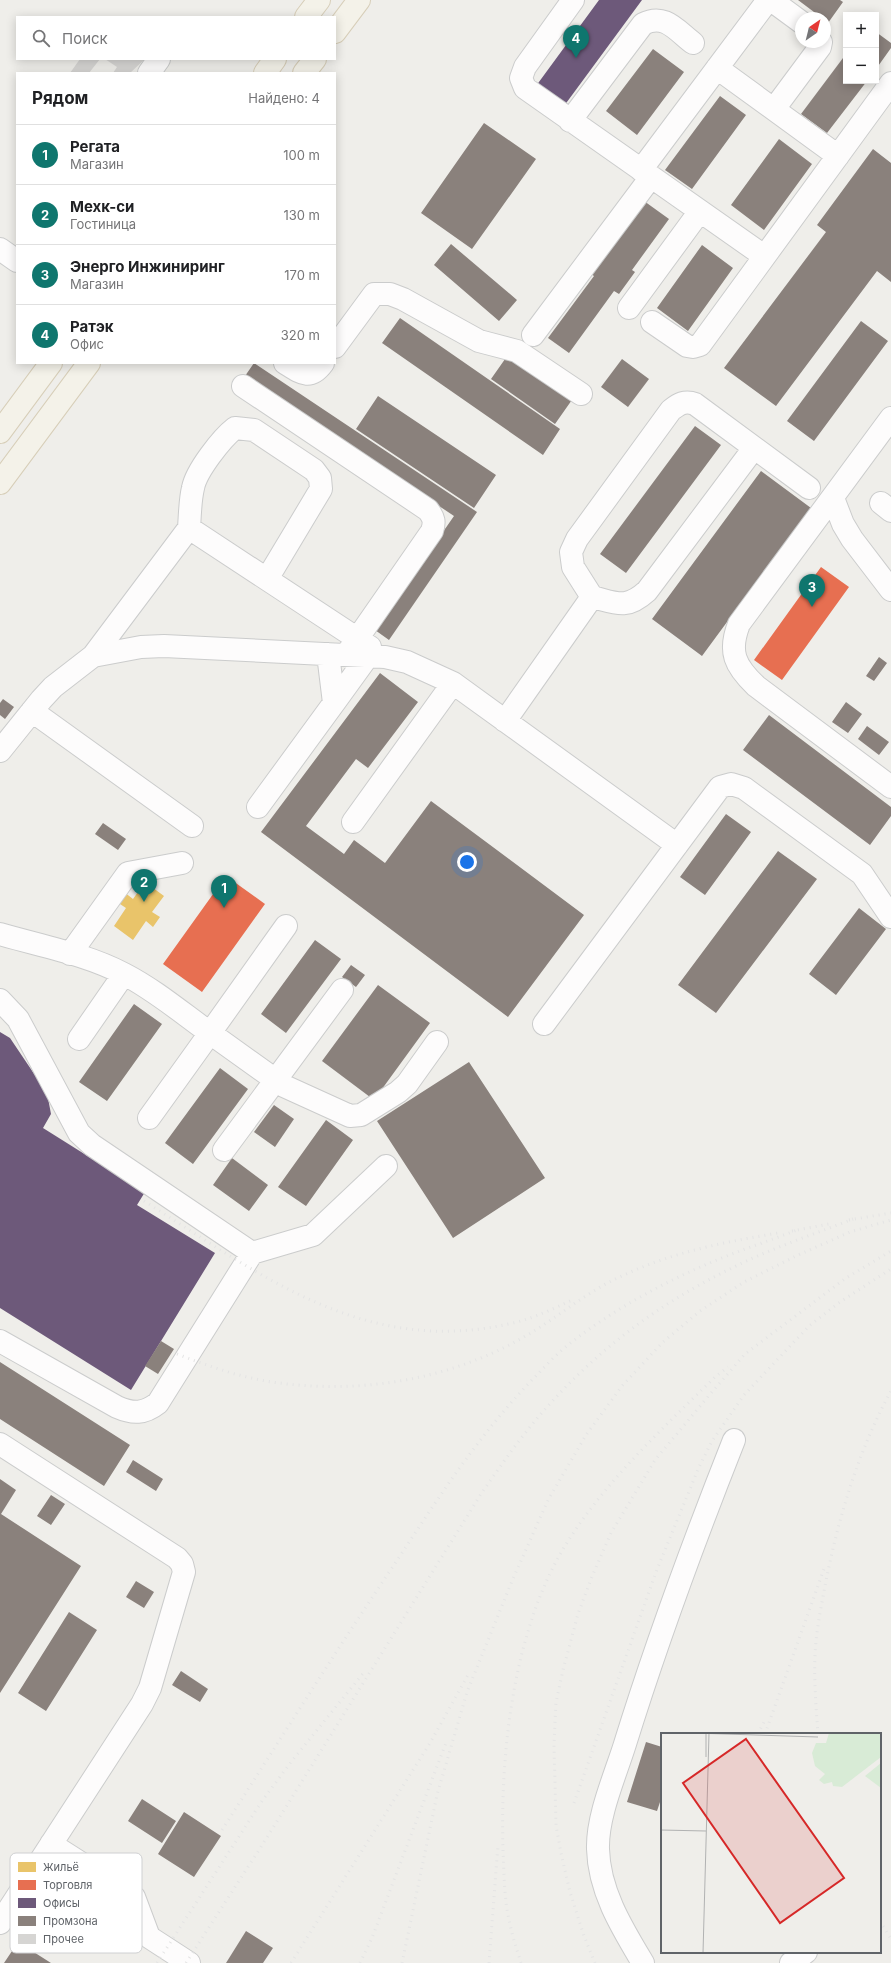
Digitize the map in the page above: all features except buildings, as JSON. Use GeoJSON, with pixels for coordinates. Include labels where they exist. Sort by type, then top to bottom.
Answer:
{"type":"FeatureCollection","features":[{"type":"Feature","properties":{"kind":"main road"},"geometry":{"type":"LineString","coordinates":[[307,16],[319,0]]}},
{"type":"Feature","properties":{"kind":"main road"},"geometry":{"type":"LineString","coordinates":[[336,31],[359,0]]}},
{"type":"Feature","properties":{"kind":"main road"},"geometry":{"type":"LineString","coordinates":[[266,72],[274,60]]}},
{"type":"Feature","properties":{"kind":"main road"},"geometry":{"type":"LineString","coordinates":[[305,72],[314,60]]}},
{"type":"Feature","properties":{"kind":"main road"},"geometry":{"type":"LineString","coordinates":[[0,432],[50,364]]}},
{"type":"Feature","properties":{"kind":"main road"},"geometry":{"type":"LineString","coordinates":[[0,483],[88,364]]}},
{"type":"Feature","properties":{"kind":"lane"},"geometry":{"type":"LineString","coordinates":[[573,0],[525,67],[521,78],[525,88],[764,256]]}},
{"type":"Feature","properties":{"kind":"lane"},"geometry":{"type":"LineString","coordinates":[[533,335],[646,174],[717,68],[768,0]]}},
{"type":"Feature","properties":{"kind":"lane"},"geometry":{"type":"LineString","coordinates":[[771,0],[795,18]]}},
{"type":"Feature","properties":{"kind":"lane"},"geometry":{"type":"LineString","coordinates":[[570,121],[643,24],[652,20],[662,20],[693,43]]}},
{"type":"Feature","properties":{"kind":"lane"},"geometry":{"type":"LineString","coordinates":[[774,110],[819,48]]}},
{"type":"Feature","properties":{"kind":"lane"},"geometry":{"type":"LineString","coordinates":[[150,72],[159,60]]}},
{"type":"Feature","properties":{"kind":"lane"},"geometry":{"type":"LineString","coordinates":[[717,68],[838,156]]}},
{"type":"Feature","properties":{"kind":"lane"},"geometry":{"type":"LineString","coordinates":[[652,322],[687,346],[693,347],[700,345],[891,83]]}},
{"type":"Feature","properties":{"kind":"lane"},"geometry":{"type":"LineString","coordinates":[[629,308],[700,211]]}},
{"type":"Feature","properties":{"kind":"lane"},"geometry":{"type":"LineString","coordinates":[[0,249],[16,260]]}},
{"type":"Feature","properties":{"kind":"lane"},"geometry":{"type":"LineString","coordinates":[[336,346],[374,294],[390,294],[403,299],[479,341],[517,351],[581,394]]}},
{"type":"Feature","properties":{"kind":"lane"},"geometry":{"type":"LineString","coordinates":[[286,364],[301,374],[308,374],[318,371],[322,364]]}},
{"type":"Feature","properties":{"kind":"lane"},"geometry":{"type":"LineString","coordinates":[[243,386],[428,510],[433,517],[434,524],[432,531],[357,652],[334,702],[258,806]]}},
{"type":"Feature","properties":{"kind":"lane"},"geometry":{"type":"LineString","coordinates":[[754,448],[647,591],[637,600],[625,604],[592,597],[573,567],[571,552],[577,539],[671,410],[679,404],[688,401],[695,404],[809,488]]}},
{"type":"Feature","properties":{"kind":"lane"},"geometry":{"type":"LineString","coordinates":[[891,418],[739,624],[734,637],[733,647],[736,661],[744,674],[756,686],[891,787]]}},
{"type":"Feature","properties":{"kind":"lane"},"geometry":{"type":"LineString","coordinates":[[0,751],[53,687],[93,656],[189,528],[193,488],[197,476],[228,434],[235,428],[254,430],[314,470],[320,478],[321,489],[267,579]]}},
{"type":"Feature","properties":{"kind":"lane"},"geometry":{"type":"LineString","coordinates":[[833,498],[843,524],[852,539],[891,590]]}},
{"type":"Feature","properties":{"kind":"lane"},"geometry":{"type":"LineString","coordinates":[[189,528],[267,579],[357,652]]}},
{"type":"Feature","properties":{"kind":"lane"},"geometry":{"type":"LineString","coordinates":[[505,720],[592,597]]}},
{"type":"Feature","properties":{"kind":"lane"},"geometry":{"type":"LineString","coordinates":[[93,656],[141,647],[164,646],[357,652],[407,662],[453,683],[677,845]]}},
{"type":"Feature","properties":{"kind":"lane"},"geometry":{"type":"LineString","coordinates":[[334,702],[357,652]]}},
{"type":"Feature","properties":{"kind":"lane"},"geometry":{"type":"LineString","coordinates":[[353,822],[453,683]]}},
{"type":"Feature","properties":{"kind":"lane"},"geometry":{"type":"LineString","coordinates":[[32,711],[192,826]]}},
{"type":"Feature","properties":{"kind":"lane"},"geometry":{"type":"LineString","coordinates":[[544,1024],[720,787],[731,784],[744,788],[862,874],[891,918]]}},
{"type":"Feature","properties":{"kind":"lane"},"geometry":{"type":"LineString","coordinates":[[70,954],[128,873],[182,863]]}},
{"type":"Feature","properties":{"kind":"lane"},"geometry":{"type":"LineString","coordinates":[[149,1118],[286,926]]}},
{"type":"Feature","properties":{"kind":"lane"},"geometry":{"type":"LineString","coordinates":[[0,934],[97,962],[124,974],[145,986],[284,1086],[338,1112],[350,1116],[361,1115],[398,1092],[407,1084],[437,1042]]}},
{"type":"Feature","properties":{"kind":"lane"},"geometry":{"type":"LineString","coordinates":[[79,1039],[124,974]]}},
{"type":"Feature","properties":{"kind":"lane"},"geometry":{"type":"LineString","coordinates":[[224,1150],[342,990]]}},
{"type":"Feature","properties":{"kind":"lane"},"geometry":{"type":"LineString","coordinates":[[0,1000],[18,1019],[79,1133],[92,1145],[252,1253]]}},
{"type":"Feature","properties":{"kind":"lane"},"geometry":{"type":"LineString","coordinates":[[0,1341],[117,1408],[128,1412],[138,1413],[149,1410],[158,1403],[252,1253],[303,1240],[313,1235],[386,1166]]}},
{"type":"Feature","properties":{"kind":"lane"},"geometry":{"type":"LineString","coordinates":[[643,1963],[613,1909],[601,1874],[598,1848],[602,1818],[648,1669],[688,1555],[734,1440]]}},
{"type":"Feature","properties":{"kind":"lane"},"geometry":{"type":"LineString","coordinates":[[0,1444],[177,1558],[182,1564],[184,1572],[150,1688],[45,1853]]}},
{"type":"Feature","properties":{"kind":"lane"},"geometry":{"type":"LineString","coordinates":[[51,1844],[65,1853]]}},
{"type":"Feature","properties":{"kind":"lane"},"geometry":{"type":"LineString","coordinates":[[0,1923],[10,1908]]}},
{"type":"Feature","properties":{"kind":"lane"},"geometry":{"type":"LineString","coordinates":[[142,1918],[149,1936],[189,1963]]}},
{"type":"Feature","properties":{"kind":"lane"},"geometry":{"type":"LineString","coordinates":[[790,1963],[805,1953]]}},
{"type":"Feature","properties":{"kind":"railway"},"geometry":{"type":"LineString","coordinates":[[144,1201],[230,1256],[273,1281],[317,1303],[362,1319],[410,1329],[460,1331],[521,1321],[572,1300]]}},
{"type":"Feature","properties":{"kind":"railway"},"geometry":{"type":"LineString","coordinates":[[849,1220],[891,1213]]}},
{"type":"Feature","properties":{"kind":"railway"},"geometry":{"type":"LineString","coordinates":[[186,1963],[266,1839],[481,1494],[518,1442],[548,1405],[597,1357],[639,1324],[683,1294],[706,1281],[760,1255],[853,1219]]}},
{"type":"Feature","properties":{"kind":"railway"},"geometry":{"type":"LineString","coordinates":[[402,1963],[437,1795],[467,1692],[512,1581],[548,1500],[586,1435],[622,1386],[663,1342],[700,1311],[744,1282],[796,1256],[850,1232],[891,1220]]}},
{"type":"Feature","properties":{"kind":"railway"},"geometry":{"type":"LineString","coordinates":[[792,1231],[829,1224]]}},
{"type":"Feature","properties":{"kind":"railway"},"geometry":{"type":"LineString","coordinates":[[222,1830],[332,1658],[461,1466],[512,1401],[553,1358],[584,1333],[619,1309],[674,1279],[733,1253],[797,1230]]}},
{"type":"Feature","properties":{"kind":"railway"},"geometry":{"type":"LineString","coordinates":[[177,1354],[224,1371],[272,1382],[305,1386],[372,1385],[405,1380],[437,1373],[469,1363],[499,1350],[541,1327],[587,1295],[611,1281],[643,1267],[680,1254],[738,1240],[778,1233]]}},
{"type":"Feature","properties":{"kind":"railway"},"geometry":{"type":"LineString","coordinates":[[595,1963],[584,1936],[570,1892],[561,1853],[556,1825],[554,1744],[556,1702],[564,1666],[578,1614],[591,1579],[611,1533],[655,1460],[745,1354],[846,1278],[891,1251]]}},
{"type":"Feature","properties":{"kind":"railway"},"geometry":{"type":"LineString","coordinates":[[574,1803],[656,1572],[699,1467],[712,1441],[744,1395],[809,1326],[840,1302],[891,1269]]}},
{"type":"Feature","properties":{"kind":"railway"},"geometry":{"type":"LineString","coordinates":[[521,1963],[509,1921],[505,1891],[503,1850],[504,1771],[514,1688],[523,1648],[535,1609],[551,1572],[570,1538],[585,1516],[620,1474],[657,1434],[715,1377],[728,1367]]}},
{"type":"Feature","properties":{"kind":"railway"},"geometry":{"type":"LineString","coordinates":[[818,1733],[815,1685],[816,1646],[820,1611],[830,1561],[850,1486],[869,1437],[891,1391]]}},
{"type":"Feature","properties":{"kind":"railway"},"geometry":{"type":"LineString","coordinates":[[765,1733],[825,1566]]}},
{"type":"Feature","properties":{"kind":"railway"},"geometry":{"type":"LineString","coordinates":[[157,1963],[262,1801],[291,1762],[365,1671]]}},
{"type":"Feature","properties":{"kind":"railway"},"geometry":{"type":"LineString","coordinates":[[291,1963],[430,1743],[468,1675]]}},
{"type":"Feature","properties":{"kind":"railway"},"geometry":{"type":"LineString","coordinates":[[758,1733],[766,1718]]}},
{"type":"Feature","properties":{"kind":"railway"},"geometry":{"type":"LineString","coordinates":[[360,1963],[372,1938],[447,1740]]}},
{"type":"Feature","properties":{"kind":"railway"},"geometry":{"type":"LineString","coordinates":[[489,1963],[498,1845]]}},
{"type":"Feature","properties":{"kind":"railway"},"geometry":{"type":"LineString","coordinates":[[881,1923],[891,1939]]}},
{"type":"Feature","properties":{"kind":"place","name":"Ратэк"},"geometry":{"type":"Point","coordinates":[576,58]}},
{"type":"Feature","properties":{"kind":"place","name":"Энерго Инжиниринг"},"geometry":{"type":"Point","coordinates":[812,607]}},
{"type":"Feature","properties":{"kind":"place","name":"Мехк-си"},"geometry":{"type":"Point","coordinates":[144,902]}},
{"type":"Feature","properties":{"kind":"place","name":"Регата"},"geometry":{"type":"Point","coordinates":[224,908]}}]}
